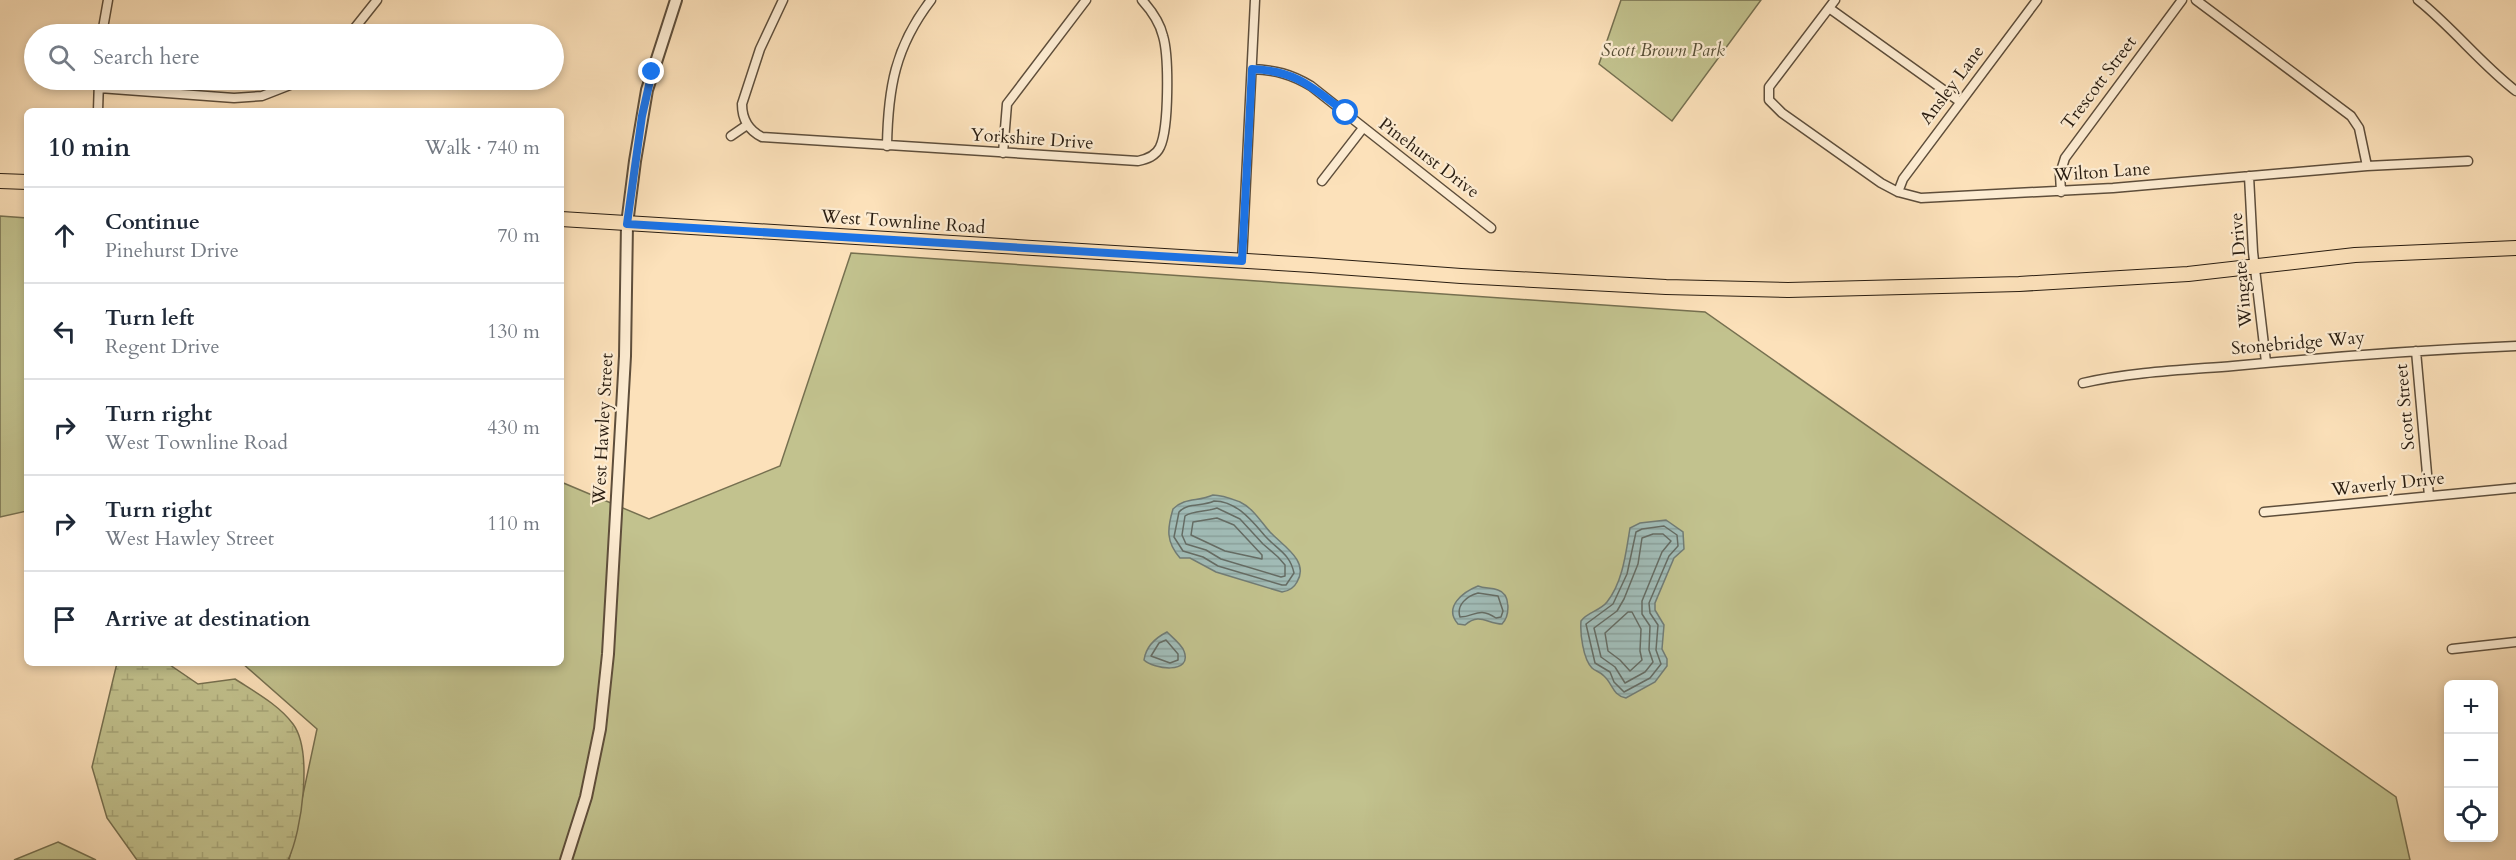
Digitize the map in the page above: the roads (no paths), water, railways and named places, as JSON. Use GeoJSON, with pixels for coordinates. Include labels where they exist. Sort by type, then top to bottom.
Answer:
{"type":"FeatureCollection","features":[{"type":"Feature","properties":{"kind":"main road"},"geometry":{"type":"LineString","coordinates":[[0,181],[24,182]]}},
{"type":"Feature","properties":{"kind":"main road","name":"West Townline Road"},"geometry":{"type":"LineString","coordinates":[[564,219],[1666,287],[1788,290],[2019,285],[2188,274],[2374,253],[2516,248]]}},
{"type":"Feature","properties":{"kind":"street"},"geometry":{"type":"LineString","coordinates":[[104,24],[108,0]]}},
{"type":"Feature","properties":{"kind":"street"},"geometry":{"type":"LineString","coordinates":[[358,24],[377,0]]}},
{"type":"Feature","properties":{"kind":"street","name":"West Hawley Street"},"geometry":{"type":"LineString","coordinates":[[566,860],[586,797],[600,729],[608,654],[625,356],[627,224],[647,90],[676,0]]}},
{"type":"Feature","properties":{"kind":"street"},"geometry":{"type":"LineString","coordinates":[[731,136],[747,125],[742,113],[742,104],[760,49],[783,0]]}},
{"type":"Feature","properties":{"kind":"street"},"geometry":{"type":"LineString","coordinates":[[887,146],[891,86],[895,67],[908,34],[931,0]]}},
{"type":"Feature","properties":{"kind":"street"},"geometry":{"type":"LineString","coordinates":[[1003,153],[1007,104],[1086,0]]}},
{"type":"Feature","properties":{"kind":"street","name":"Yorkshire Drive"},"geometry":{"type":"LineString","coordinates":[[747,125],[756,134],[768,138],[1138,161],[1147,159],[1158,151],[1164,133],[1168,61],[1163,35],[1156,19],[1142,0]]}},
{"type":"Feature","properties":{"kind":"street"},"geometry":{"type":"LineString","coordinates":[[1242,261],[1255,0]]}},
{"type":"Feature","properties":{"kind":"street","name":"Trescott Street"},"geometry":{"type":"LineString","coordinates":[[2061,192],[2060,174],[2065,158],[2182,0]]}},
{"type":"Feature","properties":{"kind":"street"},"geometry":{"type":"LineString","coordinates":[[2196,0],[2351,116],[2359,128],[2367,166]]}},
{"type":"Feature","properties":{"kind":"street"},"geometry":{"type":"LineString","coordinates":[[2418,0],[2450,27],[2497,76],[2516,91]]}},
{"type":"Feature","properties":{"kind":"street","name":"Ansley Lane"},"geometry":{"type":"LineString","coordinates":[[1898,192],[1903,179],[2031,2]]}},
{"type":"Feature","properties":{"kind":"street"},"geometry":{"type":"LineString","coordinates":[[1832,4],[1959,101]]}},
{"type":"Feature","properties":{"kind":"street","name":"Wilton Lane"},"geometry":{"type":"LineString","coordinates":[[1832,4],[1769,87],[1769,100],[1782,113],[1881,183],[1898,192],[1921,198],[1951,199],[2061,192],[2367,166],[2468,161]]}},
{"type":"Feature","properties":{"kind":"street","name":"Pinehurst Drive"},"geometry":{"type":"LineString","coordinates":[[1252,69],[1274,70],[1293,75],[1311,86],[1491,228]]}},
{"type":"Feature","properties":{"kind":"street"},"geometry":{"type":"LineString","coordinates":[[98,108],[99,90]]}},
{"type":"Feature","properties":{"kind":"street"},"geometry":{"type":"LineString","coordinates":[[157,90],[234,98],[262,96],[277,90]]}},
{"type":"Feature","properties":{"kind":"street"},"geometry":{"type":"LineString","coordinates":[[1322,181],[1363,128]]}},
{"type":"Feature","properties":{"kind":"street","name":"Wingate Drive"},"geometry":{"type":"LineString","coordinates":[[2249,176],[2266,362]]}},
{"type":"Feature","properties":{"kind":"street","name":"Stonebridge Way"},"geometry":{"type":"LineString","coordinates":[[2083,383],[2129,375],[2266,362],[2516,346]]}},
{"type":"Feature","properties":{"kind":"street","name":"Scott Street"},"geometry":{"type":"LineString","coordinates":[[2416,351],[2429,496]]}},
{"type":"Feature","properties":{"kind":"street","name":"Waverly Drive"},"geometry":{"type":"LineString","coordinates":[[2264,512],[2516,488]]}},
{"type":"Feature","properties":{"kind":"street"},"geometry":{"type":"LineString","coordinates":[[2452,649],[2516,642]]}},
{"type":"Feature","properties":{"kind":"water"},"geometry":{"type":"Polygon","coordinates":[[[1213,495],[1227,497],[1245,505],[1293,554],[1300,567],[1300,574],[1293,588],[1282,592],[1216,572],[1190,558],[1180,558],[1172,546],[1169,535],[1173,509],[1187,501],[1213,495]]]}},
{"type":"Feature","properties":{"kind":"water"},"geometry":{"type":"Polygon","coordinates":[[[1666,520],[1683,532],[1684,549],[1674,558],[1655,603],[1655,610],[1664,625],[1662,649],[1667,659],[1667,666],[1655,682],[1626,698],[1621,697],[1607,679],[1593,669],[1586,659],[1581,621],[1607,602],[1617,585],[1630,528],[1640,523],[1666,520]]]}},
{"type":"Feature","properties":{"kind":"water"},"geometry":{"type":"Polygon","coordinates":[[[1478,586],[1498,590],[1505,596],[1508,611],[1502,624],[1475,619],[1465,625],[1458,624],[1454,618],[1454,606],[1457,601],[1466,592],[1478,586]]]}},
{"type":"Feature","properties":{"kind":"water"},"geometry":{"type":"Polygon","coordinates":[[[1167,632],[1184,651],[1185,659],[1178,667],[1155,666],[1144,660],[1152,643],[1167,632]]]}},
{"type":"Feature","properties":{"kind":"park label","name":"Scott Brown Park"},"geometry":{"type":"Point","coordinates":[1663,50]}}]}
